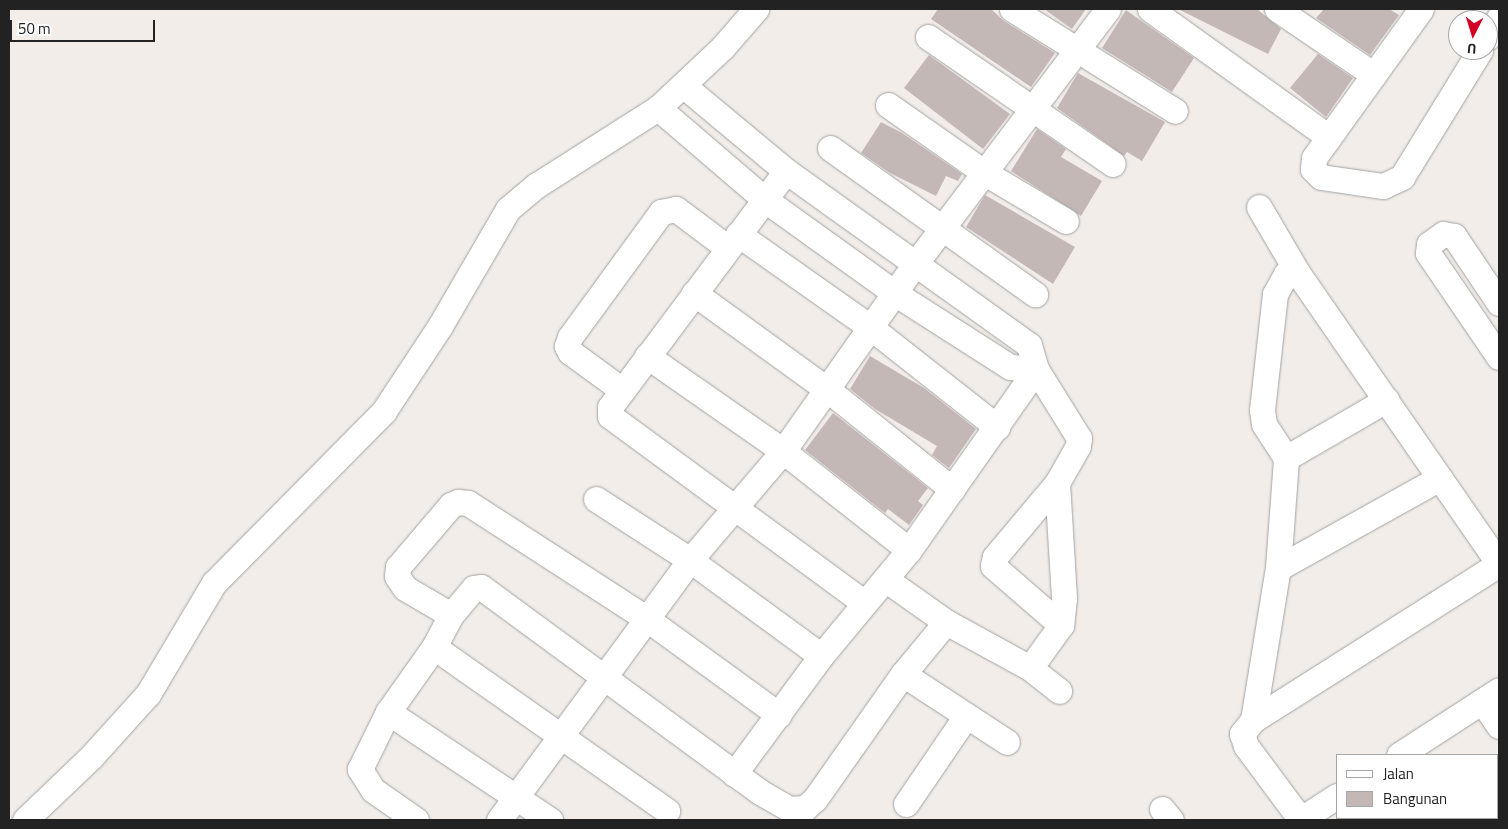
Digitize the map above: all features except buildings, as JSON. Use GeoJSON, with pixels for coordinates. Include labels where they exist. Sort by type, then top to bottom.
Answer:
{"type":"FeatureCollection","features":[{"type":"Feature","properties":{"kind":"street"},"geometry":{"type":"LineString","coordinates":[[25,820],[91,756],[148,694],[214,584],[384,411],[440,326],[508,209],[531,189],[658,108],[684,86],[756,9]]}},
{"type":"Feature","properties":{"kind":"street"},"geometry":{"type":"LineString","coordinates":[[1012,9],[1175,111]]}},
{"type":"Feature","properties":{"kind":"street"},"geometry":{"type":"LineString","coordinates":[[499,820],[604,680],[690,560],[736,509],[783,451],[828,390],[870,327],[896,294],[915,264],[1033,111],[1108,9]]}},
{"type":"Feature","properties":{"kind":"street"},"geometry":{"type":"LineString","coordinates":[[1150,9],[1329,137]]}},
{"type":"Feature","properties":{"kind":"street"},"geometry":{"type":"LineString","coordinates":[[1277,9],[1374,75]]}},
{"type":"Feature","properties":{"kind":"street"},"geometry":{"type":"LineString","coordinates":[[1410,12],[1374,75],[1329,137],[1313,163],[1321,177],[1376,186],[1397,181],[1407,171],[1474,60]]}},
{"type":"Feature","properties":{"kind":"street"},"geometry":{"type":"LineString","coordinates":[[928,36],[1033,111],[1113,164]]}},
{"type":"Feature","properties":{"kind":"street"},"geometry":{"type":"LineString","coordinates":[[684,86],[786,171],[1029,345],[1036,369],[1079,438],[1078,446],[1057,483],[995,557],[993,566],[1061,625]]}},
{"type":"Feature","properties":{"kind":"street"},"geometry":{"type":"LineString","coordinates":[[888,105],[985,173],[1066,222]]}},
{"type":"Feature","properties":{"kind":"street"},"geometry":{"type":"LineString","coordinates":[[658,108],[764,199],[896,294],[1010,367],[1036,369]]}},
{"type":"Feature","properties":{"kind":"street"},"geometry":{"type":"LineString","coordinates":[[830,148],[941,229],[1035,294]]}},
{"type":"Feature","properties":{"kind":"street"},"geometry":{"type":"LineString","coordinates":[[786,171],[610,407],[614,422],[865,603]]}},
{"type":"Feature","properties":{"kind":"street"},"geometry":{"type":"LineString","coordinates":[[1259,208],[1297,272],[1499,564],[1253,720],[1242,734],[1246,746],[1301,820],[1336,797]]}},
{"type":"Feature","properties":{"kind":"street"},"geometry":{"type":"LineString","coordinates":[[622,390],[570,352],[567,346],[570,337],[661,212],[676,209],[733,241],[870,327],[997,427]]}},
{"type":"Feature","properties":{"kind":"street"},"geometry":{"type":"LineString","coordinates":[[1499,303],[1454,236],[1443,234],[1429,244],[1428,254],[1499,357]]}},
{"type":"Feature","properties":{"kind":"street"},"geometry":{"type":"LineString","coordinates":[[1253,720],[1278,568],[1286,458],[1264,424],[1262,410],[1275,294],[1286,274],[1297,272]]}},
{"type":"Feature","properties":{"kind":"street"},"geometry":{"type":"LineString","coordinates":[[694,292],[828,390],[952,489]]}},
{"type":"Feature","properties":{"kind":"street"},"geometry":{"type":"LineString","coordinates":[[647,356],[783,451],[909,550]]}},
{"type":"Feature","properties":{"kind":"street"},"geometry":{"type":"LineString","coordinates":[[734,774],[821,656],[909,550],[1036,369]]}},
{"type":"Feature","properties":{"kind":"street"},"geometry":{"type":"LineString","coordinates":[[1286,458],[1386,400]]}},
{"type":"Feature","properties":{"kind":"street"},"geometry":{"type":"LineString","coordinates":[[1278,568],[1440,478]]}},
{"type":"Feature","properties":{"kind":"street"},"geometry":{"type":"LineString","coordinates":[[1030,668],[1061,625],[1064,598],[1057,483]]}},
{"type":"Feature","properties":{"kind":"street"},"geometry":{"type":"LineString","coordinates":[[596,500],[690,560],[821,656]]}},
{"type":"Feature","properties":{"kind":"street"},"geometry":{"type":"LineString","coordinates":[[451,615],[405,588],[397,576],[398,567],[451,505],[458,502],[468,503],[647,619],[779,715]]}},
{"type":"Feature","properties":{"kind":"street"},"geometry":{"type":"LineString","coordinates":[[885,579],[946,622],[1030,668],[1059,691]]}},
{"type":"Feature","properties":{"kind":"street"},"geometry":{"type":"LineString","coordinates":[[416,820],[373,790],[360,768],[388,712],[434,647],[451,615],[474,588],[481,587],[604,680],[734,774],[790,809],[805,808],[903,674],[946,622]]}},
{"type":"Feature","properties":{"kind":"street"},"geometry":{"type":"LineString","coordinates":[[434,647],[667,811]]}},
{"type":"Feature","properties":{"kind":"street"},"geometry":{"type":"LineString","coordinates":[[903,674],[1007,742]]}},
{"type":"Feature","properties":{"kind":"street"},"geometry":{"type":"LineString","coordinates":[[1401,754],[1491,696],[1499,726]]}},
{"type":"Feature","properties":{"kind":"street"},"geometry":{"type":"LineString","coordinates":[[388,712],[517,796],[550,820]]}},
{"type":"Feature","properties":{"kind":"street"},"geometry":{"type":"LineString","coordinates":[[906,804],[966,716]]}}]}
